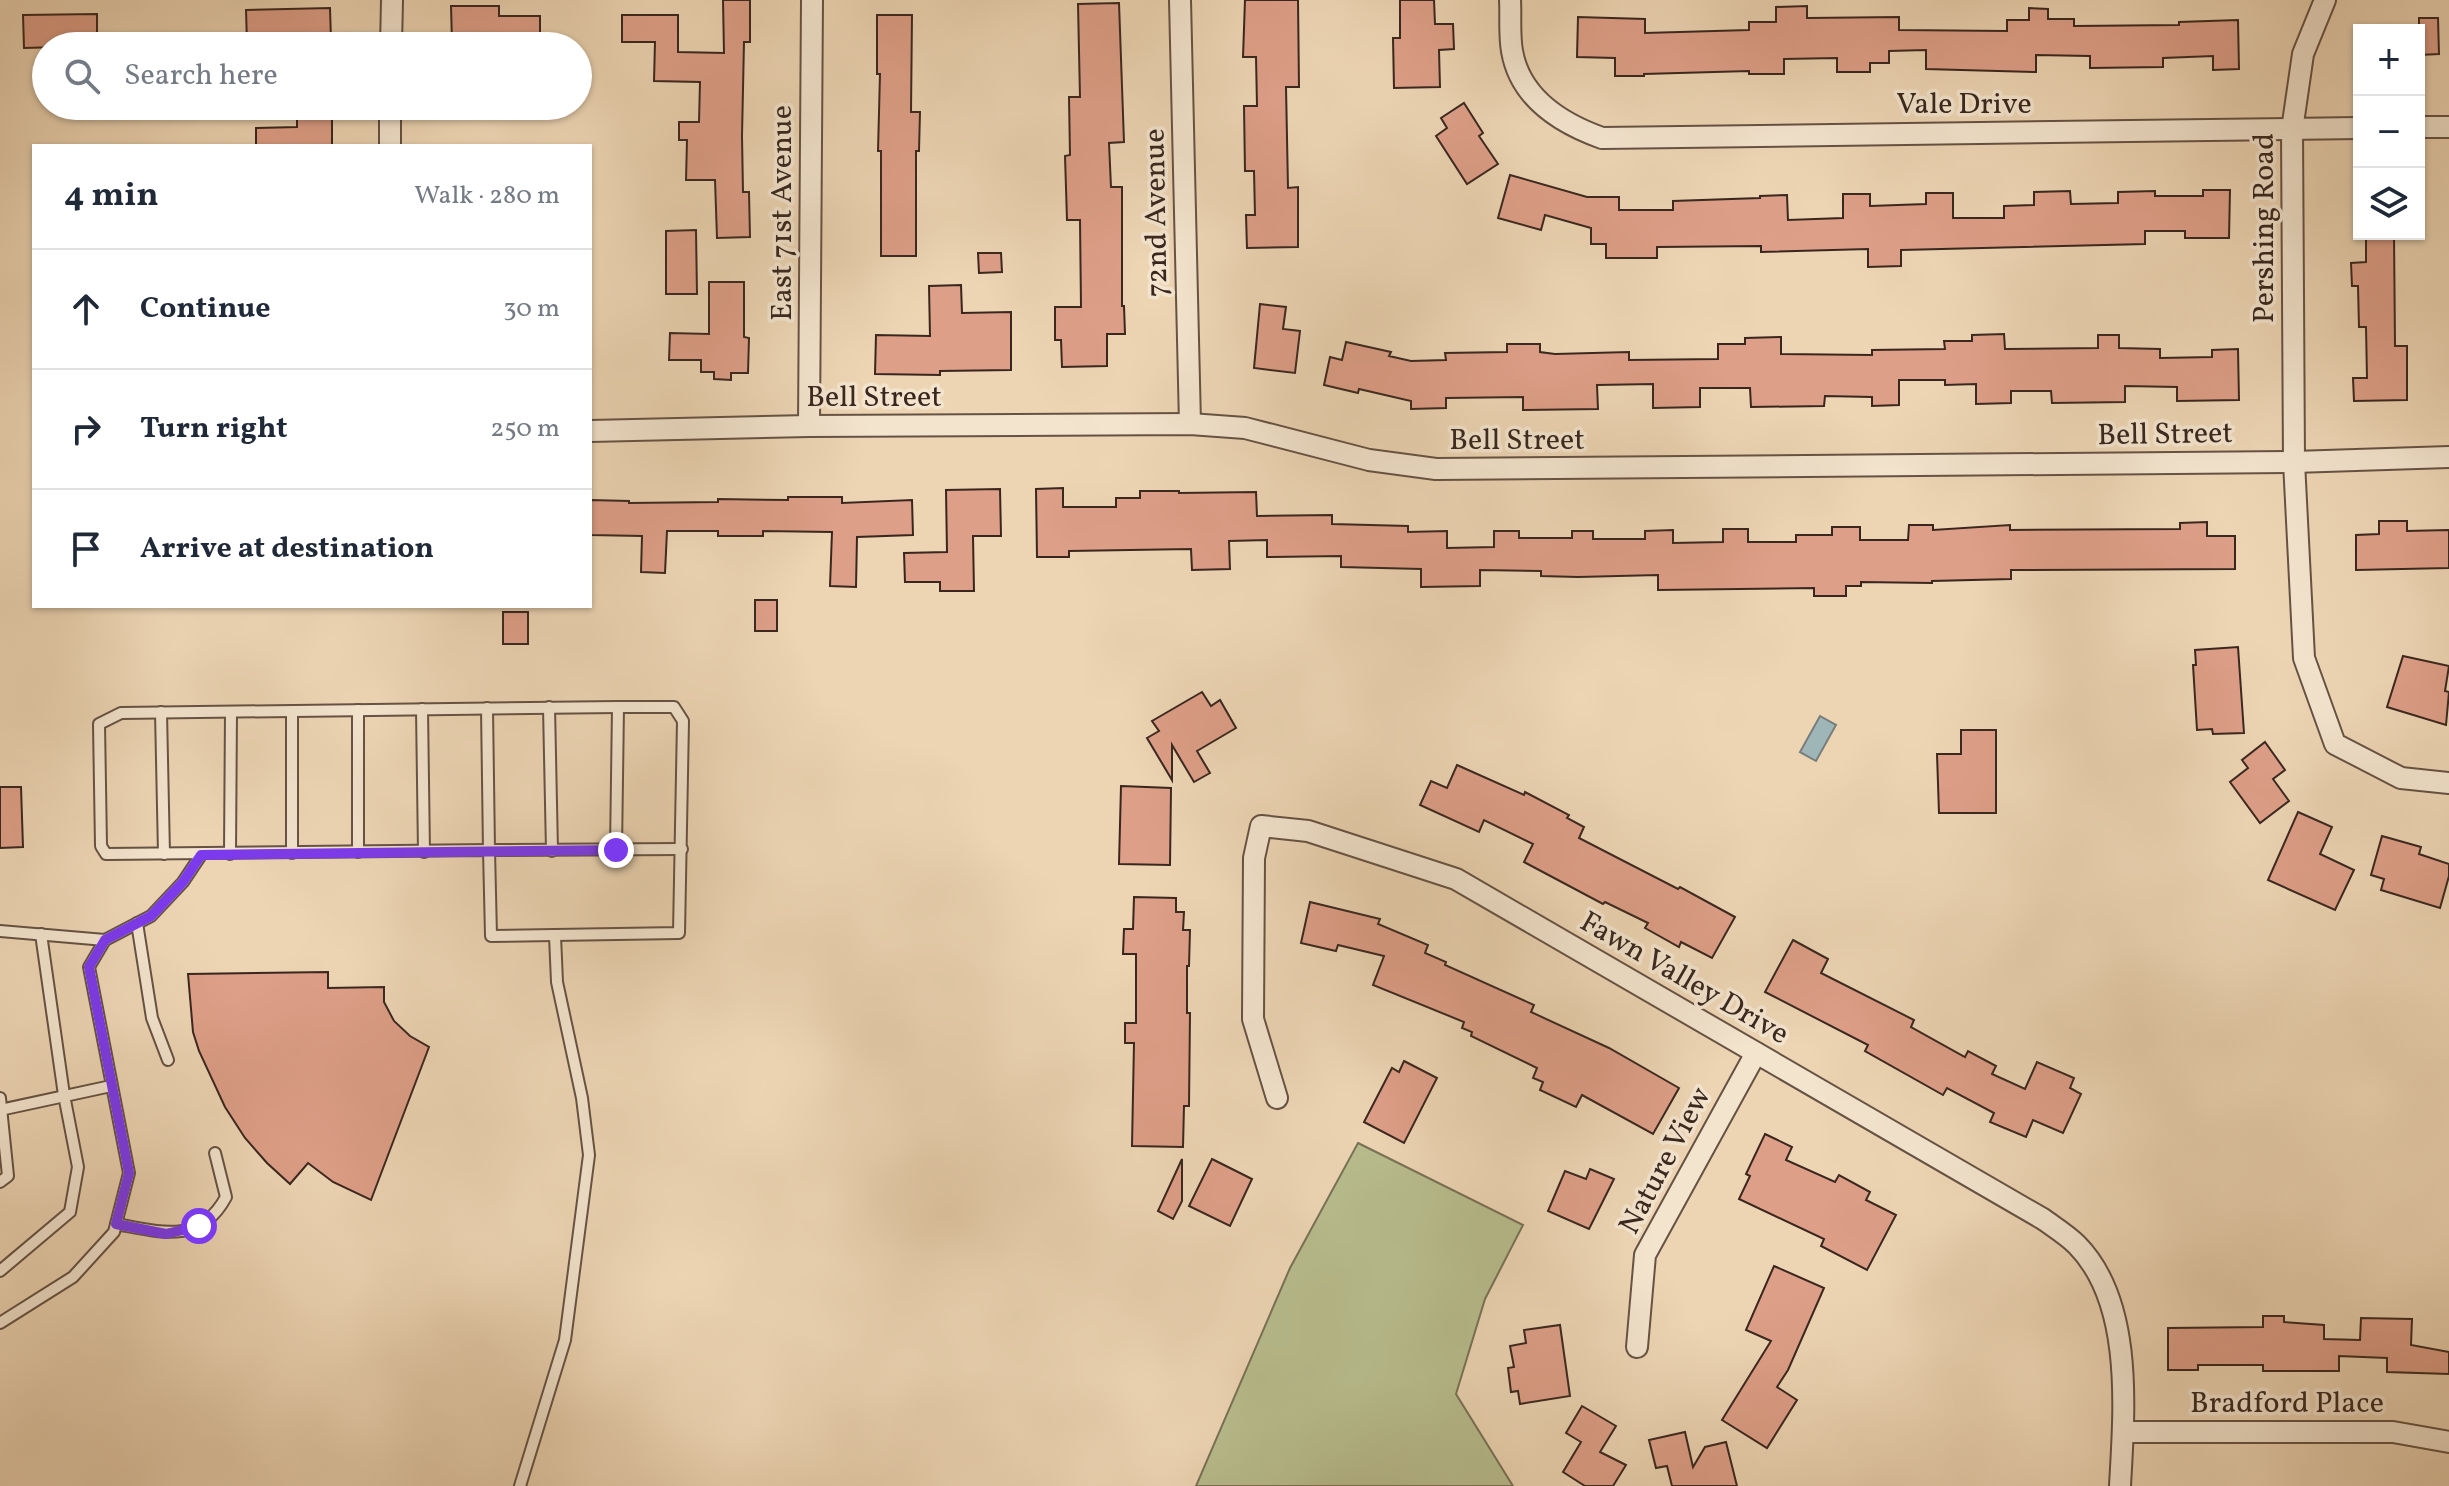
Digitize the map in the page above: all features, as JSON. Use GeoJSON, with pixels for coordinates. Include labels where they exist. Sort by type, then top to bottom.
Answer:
{"type":"FeatureCollection","features":[{"type":"Feature","properties":{"kind":"street"},"geometry":{"type":"LineString","coordinates":[[391,32],[392,0]]}},
{"type":"Feature","properties":{"kind":"street","name":"East 71st Avenue"},"geometry":{"type":"LineString","coordinates":[[809,426],[812,0]]}},
{"type":"Feature","properties":{"kind":"street","name":"72nd Avenue"},"geometry":{"type":"LineString","coordinates":[[1180,0],[1190,424]]}},
{"type":"Feature","properties":{"kind":"street","name":"Vale Drive"},"geometry":{"type":"LineString","coordinates":[[1510,0],[1512,52],[1525,87],[1572,127],[1602,138],[2353,128]]}},
{"type":"Feature","properties":{"kind":"street","name":"Pershing Road"},"geometry":{"type":"LineString","coordinates":[[2325,0],[2303,54],[2292,130],[2294,462],[2304,658],[2335,744],[2401,778],[2449,783]]}},
{"type":"Feature","properties":{"kind":"street"},"geometry":{"type":"LineString","coordinates":[[390,120],[390,144]]}},
{"type":"Feature","properties":{"kind":"street"},"geometry":{"type":"LineString","coordinates":[[2425,127],[2449,127]]}},
{"type":"Feature","properties":{"kind":"street","name":"Bell Street"},"geometry":{"type":"LineString","coordinates":[[592,431],[809,426],[1190,424],[1245,428],[1369,460],[1436,469],[2294,462],[2449,457]]}},
{"type":"Feature","properties":{"kind":"street","name":"Fawn Valley Drive"},"geometry":{"type":"LineString","coordinates":[[1277,1098],[1253,1019],[1254,858],[1261,826],[1308,831],[1456,879],[2043,1219],[2077,1245],[2106,1286],[2115,1321],[2121,1361],[2123,1432],[2120,1486]]}},
{"type":"Feature","properties":{"kind":"street","name":"Nature View"},"geometry":{"type":"LineString","coordinates":[[1637,1347],[1645,1255],[1756,1053]]}},
{"type":"Feature","properties":{"kind":"street","name":"Bradford Place"},"geometry":{"type":"LineString","coordinates":[[2123,1432],[2393,1432],[2449,1442]]}},
{"type":"Feature","properties":{"kind":"lane"},"geometry":{"type":"LineString","coordinates":[[549,707],[552,851]]}},
{"type":"Feature","properties":{"kind":"lane"},"geometry":{"type":"LineString","coordinates":[[487,708],[489,850],[491,936],[679,933],[682,849],[683,721],[674,707],[549,707],[121,713],[99,724],[101,846],[106,854],[201,855],[489,850],[682,849]]}},
{"type":"Feature","properties":{"kind":"lane"},"geometry":{"type":"LineString","coordinates":[[616,850],[618,707]]}},
{"type":"Feature","properties":{"kind":"lane"},"geometry":{"type":"LineString","coordinates":[[422,709],[424,852]]}},
{"type":"Feature","properties":{"kind":"lane"},"geometry":{"type":"LineString","coordinates":[[358,710],[358,852]]}},
{"type":"Feature","properties":{"kind":"lane"},"geometry":{"type":"LineString","coordinates":[[292,711],[292,853]]}},
{"type":"Feature","properties":{"kind":"lane"},"geometry":{"type":"LineString","coordinates":[[161,712],[164,854]]}},
{"type":"Feature","properties":{"kind":"lane"},"geometry":{"type":"LineString","coordinates":[[230,854],[231,712]]}},
{"type":"Feature","properties":{"kind":"lane"},"geometry":{"type":"LineString","coordinates":[[1,1321],[73,1277],[114,1232],[129,1173],[89,967],[105,940],[151,916],[183,882],[201,855]]}},
{"type":"Feature","properties":{"kind":"lane"},"geometry":{"type":"LineString","coordinates":[[137,923],[152,1018],[168,1060]]}},
{"type":"Feature","properties":{"kind":"lane"},"geometry":{"type":"LineString","coordinates":[[0,931],[105,940]]}},
{"type":"Feature","properties":{"kind":"lane"},"geometry":{"type":"LineString","coordinates":[[0,1271],[70,1212],[78,1167],[64,1095],[41,934]]}},
{"type":"Feature","properties":{"kind":"lane"},"geometry":{"type":"LineString","coordinates":[[520,1486],[565,1340],[589,1155],[582,1098],[557,982],[555,936]]}},
{"type":"Feature","properties":{"kind":"lane"},"geometry":{"type":"LineString","coordinates":[[1,1110],[111,1086]]}},
{"type":"Feature","properties":{"kind":"lane"},"geometry":{"type":"LineString","coordinates":[[0,1098],[8,1176],[0,1182]]}},
{"type":"Feature","properties":{"kind":"lane"},"geometry":{"type":"LineString","coordinates":[[116,1224],[166,1234],[199,1226],[217,1214],[226,1197],[215,1153]]}},
{"type":"Feature","properties":{"kind":"green space"},"geometry":{"type":"Polygon","coordinates":[[[1358,1143],[1523,1225],[1485,1299],[1456,1394],[1513,1486],[1196,1486],[1290,1268],[1358,1143]]]}},
{"type":"Feature","properties":{"kind":"water"},"geometry":{"type":"Polygon","coordinates":[[[1820,716],[1836,725],[1816,761],[1800,752],[1820,716]]]}},
{"type":"Feature","properties":{"kind":"building"},"geometry":{"type":"Polygon","coordinates":[[[723,0],[750,0],[750,42],[744,42],[742,136],[743,192],[749,192],[750,237],[717,238],[715,180],[686,180],[687,140],[679,140],[679,122],[699,122],[700,82],[654,81],[655,42],[622,42],[622,15],[678,15],[678,52],[724,53],[723,0]]]}},
{"type":"Feature","properties":{"kind":"building"},"geometry":{"type":"Polygon","coordinates":[[[1245,0],[1298,0],[1299,87],[1286,87],[1288,188],[1298,187],[1298,247],[1247,248],[1246,215],[1255,215],[1254,171],[1245,171],[1244,106],[1257,106],[1256,57],[1243,57],[1245,0]]]}},
{"type":"Feature","properties":{"kind":"building"},"geometry":{"type":"Polygon","coordinates":[[[1400,0],[1434,0],[1435,24],[1453,24],[1454,49],[1439,50],[1440,87],[1394,88],[1393,38],[1400,38],[1400,0]]]}},
{"type":"Feature","properties":{"kind":"building"},"geometry":{"type":"Polygon","coordinates":[[[1119,3],[1124,142],[1109,143],[1111,187],[1122,187],[1122,306],[1125,334],[1107,334],[1107,366],[1062,367],[1061,340],[1055,340],[1055,307],[1081,307],[1080,220],[1067,220],[1065,156],[1070,155],[1069,97],[1080,97],[1078,4],[1119,3]]]}},
{"type":"Feature","properties":{"kind":"building"},"geometry":{"type":"Polygon","coordinates":[[[451,6],[499,6],[499,16],[540,16],[540,32],[452,32],[451,6]]]}},
{"type":"Feature","properties":{"kind":"building"},"geometry":{"type":"Polygon","coordinates":[[[1807,6],[1807,18],[1899,17],[1899,30],[2007,31],[2007,20],[2029,20],[2029,8],[2048,9],[2048,19],[2074,19],[2074,26],[2179,25],[2179,22],[2238,20],[2239,69],[2213,70],[2213,56],[2163,58],[2163,67],[2090,68],[2090,56],[2036,55],[2036,72],[1926,69],[1926,50],[1889,51],[1889,63],[1870,63],[1870,72],[1837,72],[1837,58],[1784,59],[1784,74],[1749,74],[1749,71],[1615,76],[1615,58],[1577,57],[1578,17],[1645,19],[1645,33],[1749,30],[1749,22],[1776,22],[1776,7],[1807,6]]]}},
{"type":"Feature","properties":{"kind":"building"},"geometry":{"type":"Polygon","coordinates":[[[330,8],[331,32],[247,32],[246,10],[330,8]]]}},
{"type":"Feature","properties":{"kind":"building"},"geometry":{"type":"Polygon","coordinates":[[[97,14],[97,32],[32,32],[32,48],[24,48],[23,15],[97,14]]]}},
{"type":"Feature","properties":{"kind":"building"},"geometry":{"type":"Polygon","coordinates":[[[877,15],[912,15],[911,112],[920,112],[919,151],[916,151],[916,256],[881,256],[877,15]]]}},
{"type":"Feature","properties":{"kind":"building"},"geometry":{"type":"Polygon","coordinates":[[[2419,18],[2438,18],[2439,54],[2425,55],[2425,24],[2419,24],[2419,18]]]}},
{"type":"Feature","properties":{"kind":"building"},"geometry":{"type":"Polygon","coordinates":[[[1464,103],[1483,133],[1479,136],[1498,164],[1467,184],[1436,136],[1447,128],[1441,118],[1464,103]]]}},
{"type":"Feature","properties":{"kind":"building"},"geometry":{"type":"Polygon","coordinates":[[[297,120],[332,120],[332,144],[256,144],[256,128],[297,127],[297,120]]]}},
{"type":"Feature","properties":{"kind":"building"},"geometry":{"type":"Polygon","coordinates":[[[1510,175],[1587,197],[1619,197],[1619,210],[1673,210],[1673,201],[1787,195],[1788,220],[1843,218],[1843,194],[1870,194],[1870,206],[1926,204],[1926,193],[1953,193],[1953,218],[2004,218],[2004,206],[2034,205],[2034,192],[2070,191],[2071,204],[2118,203],[2118,192],[2155,191],[2155,196],[2203,196],[2203,190],[2230,190],[2229,238],[2185,238],[2185,231],[2145,231],[2145,244],[1901,250],[1901,266],[1868,267],[1868,249],[1761,252],[1761,246],[1657,247],[1657,258],[1606,258],[1606,244],[1591,244],[1591,228],[1545,215],[1541,230],[1498,218],[1510,175]]]}},
{"type":"Feature","properties":{"kind":"building"},"geometry":{"type":"Polygon","coordinates":[[[696,230],[697,294],[666,294],[666,231],[696,230]]]}},
{"type":"Feature","properties":{"kind":"building"},"geometry":{"type":"Polygon","coordinates":[[[2366,240],[2394,240],[2395,346],[2407,346],[2407,400],[2354,401],[2353,378],[2367,378],[2366,327],[2359,327],[2358,286],[2352,286],[2351,263],[2366,262],[2366,240]]]}},
{"type":"Feature","properties":{"kind":"building"},"geometry":{"type":"Polygon","coordinates":[[[978,253],[1001,253],[1002,272],[979,273],[978,253]]]}},
{"type":"Feature","properties":{"kind":"building"},"geometry":{"type":"Polygon","coordinates":[[[709,282],[744,282],[744,337],[749,338],[748,373],[731,373],[731,380],[714,379],[714,372],[701,372],[701,360],[669,360],[670,333],[709,334],[709,282]]]}},
{"type":"Feature","properties":{"kind":"building"},"geometry":{"type":"Polygon","coordinates":[[[961,285],[962,313],[1011,312],[1011,370],[940,371],[940,375],[875,374],[876,335],[930,336],[929,286],[961,285]]]}},
{"type":"Feature","properties":{"kind":"building"},"geometry":{"type":"Polygon","coordinates":[[[1260,304],[1286,307],[1283,329],[1300,331],[1295,373],[1254,368],[1260,304]]]}},
{"type":"Feature","properties":{"kind":"building"},"geometry":{"type":"Polygon","coordinates":[[[2004,334],[2005,349],[2098,348],[2098,335],[2119,335],[2119,348],[2160,349],[2160,358],[2212,357],[2212,350],[2238,349],[2239,400],[2177,401],[2177,387],[2125,386],[2125,402],[2052,403],[2051,391],[2011,391],[2011,403],[1976,404],[1976,384],[1945,385],[1945,380],[1899,380],[1899,405],[1872,406],[1872,397],[1825,396],[1824,406],[1751,407],[1750,388],[1700,388],[1700,407],[1653,408],[1653,384],[1597,385],[1598,409],[1523,410],[1523,397],[1446,398],[1446,408],[1411,409],[1411,401],[1324,385],[1330,357],[1342,360],[1346,342],[1391,352],[1389,356],[1411,361],[1446,360],[1445,353],[1507,352],[1507,344],[1540,344],[1540,352],[1555,354],[1629,352],[1629,360],[1718,359],[1718,344],[1745,344],[1745,338],[1781,337],[1781,354],[1872,355],[1872,350],[1945,349],[1944,341],[1972,341],[1972,335],[2004,334]]]}},
{"type":"Feature","properties":{"kind":"building"},"geometry":{"type":"Polygon","coordinates":[[[1063,488],[1063,507],[1116,507],[1116,498],[1140,498],[1140,491],[1256,492],[1257,516],[1332,515],[1332,524],[1408,526],[1408,532],[1447,531],[1447,548],[1494,547],[1494,531],[1519,531],[1519,538],[1572,538],[1572,531],[1593,531],[1593,539],[1645,539],[1645,531],[1673,530],[1673,543],[1723,542],[1723,529],[1748,529],[1748,542],[1796,542],[1796,535],[1832,535],[1832,527],[1860,527],[1860,540],[1908,540],[1909,525],[1933,525],[1933,530],[2010,525],[2010,530],[2180,529],[2180,523],[2207,522],[2207,536],[2235,536],[2235,569],[2011,570],[2011,579],[1932,583],[1861,582],[1861,586],[1846,586],[1846,596],[1814,596],[1814,588],[1658,590],[1658,575],[1541,576],[1541,571],[1480,570],[1480,586],[1421,587],[1421,569],[1341,567],[1341,556],[1267,557],[1267,540],[1229,541],[1230,569],[1192,570],[1191,549],[1069,551],[1069,557],[1037,557],[1036,489],[1063,488]]]}},
{"type":"Feature","properties":{"kind":"building"},"geometry":{"type":"Polygon","coordinates":[[[1000,489],[1001,536],[973,536],[974,591],[940,591],[940,582],[905,582],[904,553],[947,552],[946,490],[1000,489]]]}},
{"type":"Feature","properties":{"kind":"building"},"geometry":{"type":"Polygon","coordinates":[[[788,497],[842,497],[842,503],[912,500],[913,535],[857,537],[856,587],[830,586],[832,532],[763,531],[763,536],[718,536],[718,531],[667,531],[665,573],[641,572],[642,536],[592,535],[592,500],[629,503],[788,500],[788,497]]]}},
{"type":"Feature","properties":{"kind":"building"},"geometry":{"type":"Polygon","coordinates":[[[2379,521],[2407,521],[2407,531],[2449,530],[2449,568],[2356,570],[2356,535],[2379,534],[2379,521]]]}},
{"type":"Feature","properties":{"kind":"building"},"geometry":{"type":"Polygon","coordinates":[[[755,600],[777,600],[777,631],[755,631],[755,600]]]}},
{"type":"Feature","properties":{"kind":"building"},"geometry":{"type":"Polygon","coordinates":[[[503,612],[528,612],[528,644],[503,644],[503,612]]]}},
{"type":"Feature","properties":{"kind":"building"},"geometry":{"type":"Polygon","coordinates":[[[2238,647],[2244,733],[2213,734],[2212,729],[2197,730],[2195,650],[2238,647]]]}},
{"type":"Feature","properties":{"kind":"building"},"geometry":{"type":"Polygon","coordinates":[[[2403,656],[2449,666],[2445,691],[2449,692],[2446,725],[2387,707],[2403,656]]]}},
{"type":"Feature","properties":{"kind":"building"},"geometry":{"type":"Polygon","coordinates":[[[1202,692],[1211,706],[1220,700],[1236,728],[1197,751],[1210,773],[1194,782],[1172,745],[1172,780],[1147,738],[1159,731],[1152,721],[1202,692]]]}},
{"type":"Feature","properties":{"kind":"building"},"geometry":{"type":"Polygon","coordinates":[[[1961,730],[1996,730],[1996,813],[1939,813],[1937,754],[1961,754],[1961,730]]]}},
{"type":"Feature","properties":{"kind":"building"},"geometry":{"type":"Polygon","coordinates":[[[2265,742],[2285,770],[2273,779],[2289,801],[2260,823],[2230,782],[2248,768],[2242,760],[2265,742]]]}},
{"type":"Feature","properties":{"kind":"building"},"geometry":{"type":"Polygon","coordinates":[[[1457,765],[1524,795],[1525,792],[1569,815],[1567,818],[1584,827],[1579,838],[1735,917],[1712,958],[1681,942],[1679,947],[1645,928],[1648,923],[1605,902],[1603,904],[1524,862],[1533,844],[1484,820],[1479,832],[1420,805],[1431,781],[1447,788],[1457,765]]]}},
{"type":"Feature","properties":{"kind":"building"},"geometry":{"type":"Polygon","coordinates":[[[1121,786],[1171,788],[1170,865],[1119,864],[1121,786]]]}},
{"type":"Feature","properties":{"kind":"building"},"geometry":{"type":"Polygon","coordinates":[[[0,787],[21,787],[23,847],[0,848],[0,787]]]}},
{"type":"Feature","properties":{"kind":"building"},"geometry":{"type":"Polygon","coordinates":[[[2298,812],[2332,827],[2320,854],[2354,870],[2335,910],[2268,880],[2298,812]]]}},
{"type":"Feature","properties":{"kind":"building"},"geometry":{"type":"Polygon","coordinates":[[[2382,836],[2421,847],[2419,854],[2449,864],[2449,876],[2440,908],[2381,890],[2384,879],[2371,875],[2382,836]]]}},
{"type":"Feature","properties":{"kind":"building"},"geometry":{"type":"Polygon","coordinates":[[[1134,897],[1176,898],[1176,912],[1184,912],[1183,930],[1190,930],[1187,966],[1189,1106],[1184,1106],[1183,1147],[1132,1146],[1134,1043],[1125,1043],[1125,1023],[1136,1023],[1136,954],[1123,954],[1124,929],[1133,929],[1134,897]]]}},
{"type":"Feature","properties":{"kind":"building"},"geometry":{"type":"Polygon","coordinates":[[[1310,902],[1380,919],[1378,924],[1428,945],[1425,953],[1446,962],[1445,965],[1534,1005],[1531,1012],[1609,1048],[1679,1088],[1653,1134],[1582,1095],[1576,1107],[1540,1090],[1543,1082],[1533,1078],[1537,1068],[1471,1036],[1472,1032],[1462,1028],[1464,1022],[1373,985],[1384,956],[1338,945],[1336,951],[1301,943],[1310,902]]]}},
{"type":"Feature","properties":{"kind":"building"},"geometry":{"type":"Polygon","coordinates":[[[1793,940],[1828,959],[1821,973],[1914,1020],[1911,1027],[1965,1057],[1968,1051],[1996,1066],[1992,1074],[2025,1089],[2037,1062],[2074,1078],[2070,1088],[2081,1094],[2063,1133],[2033,1120],[2026,1137],[1990,1122],[1994,1113],[1947,1088],[1943,1095],[1865,1051],[1868,1045],[1765,992],[1793,940]]]}},
{"type":"Feature","properties":{"kind":"building"},"geometry":{"type":"Polygon","coordinates":[[[328,972],[328,988],[384,987],[384,1002],[394,1021],[410,1036],[429,1047],[371,1200],[333,1182],[308,1163],[290,1184],[267,1163],[245,1138],[225,1107],[193,1032],[188,974],[328,972]]]}},
{"type":"Feature","properties":{"kind":"building"},"geometry":{"type":"Polygon","coordinates":[[[1404,1061],[1437,1078],[1404,1143],[1364,1122],[1392,1068],[1399,1072],[1404,1061]]]}},
{"type":"Feature","properties":{"kind":"building"},"geometry":{"type":"Polygon","coordinates":[[[1765,1134],[1792,1147],[1786,1160],[1835,1182],[1839,1175],[1870,1192],[1866,1200],[1896,1215],[1867,1270],[1821,1246],[1824,1239],[1739,1199],[1750,1176],[1746,1174],[1765,1134]]]}},
{"type":"Feature","properties":{"kind":"building"},"geometry":{"type":"Polygon","coordinates":[[[1182,1159],[1182,1201],[1173,1219],[1158,1211],[1182,1159]]]}},
{"type":"Feature","properties":{"kind":"building"},"geometry":{"type":"Polygon","coordinates":[[[1212,1159],[1252,1179],[1230,1226],[1189,1206],[1212,1159]]]}},
{"type":"Feature","properties":{"kind":"building"},"geometry":{"type":"Polygon","coordinates":[[[1590,1169],[1614,1179],[1589,1229],[1548,1211],[1565,1171],[1586,1179],[1590,1169]]]}},
{"type":"Feature","properties":{"kind":"building"},"geometry":{"type":"Polygon","coordinates":[[[1774,1266],[1824,1288],[1788,1370],[1777,1387],[1797,1400],[1767,1448],[1722,1420],[1771,1341],[1746,1330],[1774,1266]]]}},
{"type":"Feature","properties":{"kind":"building"},"geometry":{"type":"Polygon","coordinates":[[[2263,1316],[2284,1316],[2284,1322],[2324,1325],[2324,1339],[2360,1340],[2361,1318],[2412,1319],[2411,1345],[2449,1352],[2449,1374],[2387,1372],[2387,1358],[2339,1356],[2339,1371],[2263,1371],[2263,1365],[2198,1365],[2198,1370],[2168,1370],[2168,1328],[2263,1327],[2263,1316]]]}},
{"type":"Feature","properties":{"kind":"building"},"geometry":{"type":"Polygon","coordinates":[[[1560,1325],[1570,1396],[1520,1404],[1518,1391],[1511,1392],[1508,1368],[1514,1367],[1510,1346],[1526,1343],[1524,1330],[1560,1325]]]}},
{"type":"Feature","properties":{"kind":"building"},"geometry":{"type":"Polygon","coordinates":[[[1582,1406],[1616,1426],[1600,1452],[1626,1465],[1613,1486],[1585,1486],[1563,1472],[1581,1442],[1566,1433],[1582,1406]]]}},
{"type":"Feature","properties":{"kind":"building"},"geometry":{"type":"Polygon","coordinates":[[[1685,1432],[1693,1467],[1705,1447],[1726,1442],[1737,1486],[1672,1486],[1667,1466],[1656,1468],[1649,1440],[1685,1432]]]}},
{"type":"Feature","properties":{"kind":"route"},"geometry":{"type":"LineString","coordinates":[[199,1226],[166,1234],[116,1224],[129,1173],[89,967],[105,940],[151,916],[183,882],[201,855],[616,850]]}}]}
